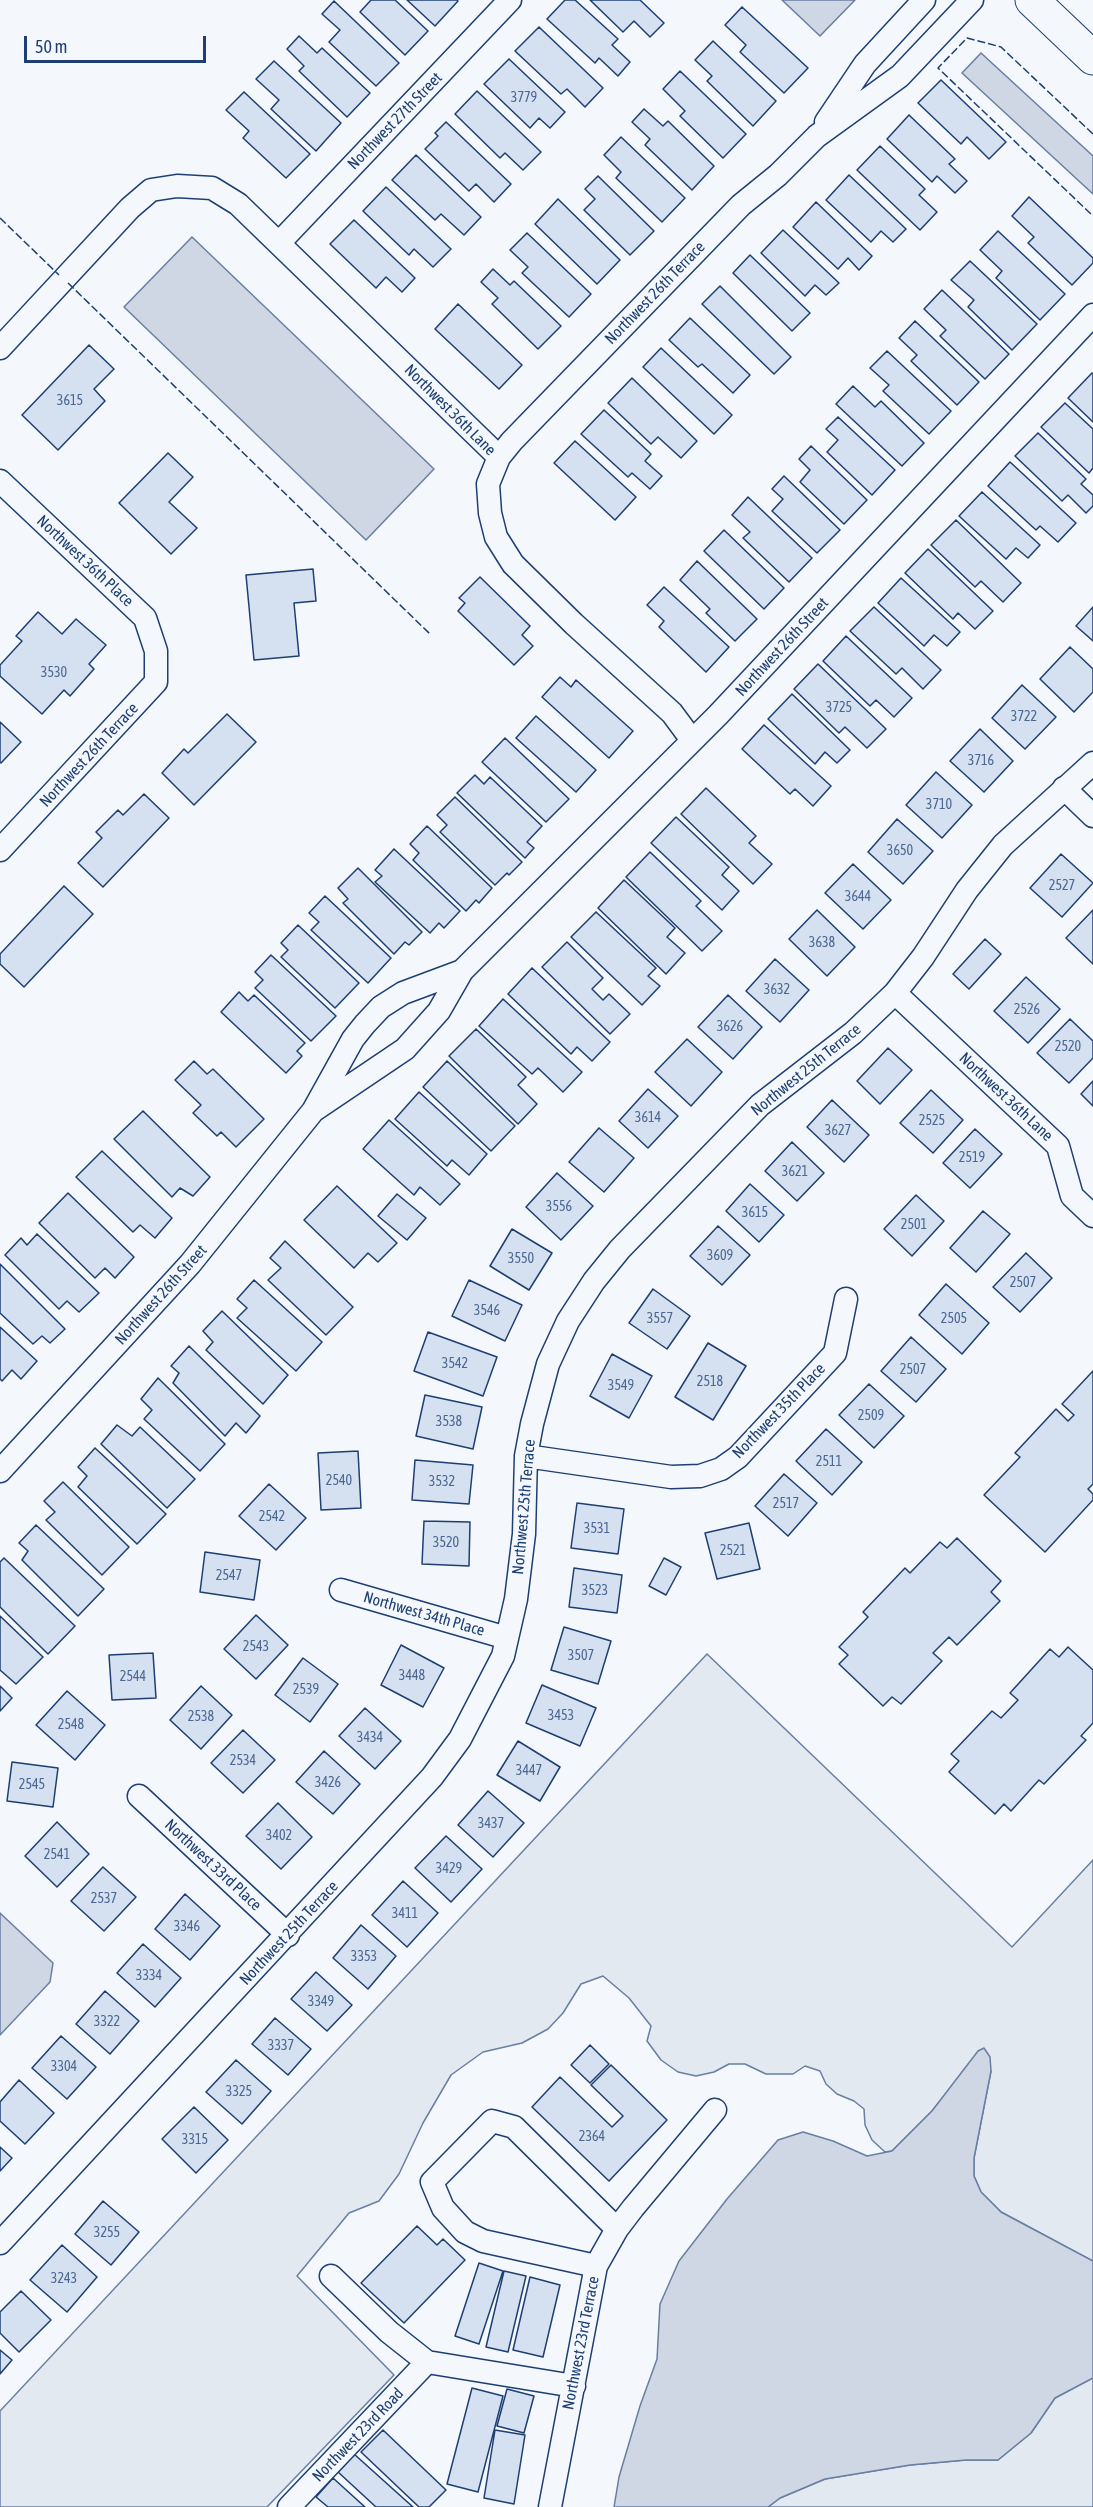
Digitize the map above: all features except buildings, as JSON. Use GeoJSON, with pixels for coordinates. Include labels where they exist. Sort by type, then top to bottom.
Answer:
{"type":"FeatureCollection","features":[{"type":"Feature","properties":{"kind":"main road"},"geometry":{"type":"LineString","coordinates":[[1032,0],[1093,58]]}},
{"type":"Feature","properties":{"kind":"street","name":"Northwest 27th Street"},"geometry":{"type":"LineString","coordinates":[[279,243],[510,0]]}},
{"type":"Feature","properties":{"kind":"street","name":"Northwest 26th Terrace"},"geometry":{"type":"LineString","coordinates":[[817,136],[865,64],[924,0]]}},
{"type":"Feature","properties":{"kind":"street","name":"Northwest 26th Terrace"},"geometry":{"type":"LineString","coordinates":[[499,457],[741,205],[778,175],[817,136],[900,76],[972,0]]}},
{"type":"Feature","properties":{"kind":"street","name":"Northwest 36th Lane"},"geometry":{"type":"LineString","coordinates":[[0,348],[130,208],[151,190],[177,186],[212,188],[238,204],[499,457],[488,484],[490,513],[496,537],[513,564],[574,624],[672,713],[692,740]]}},
{"type":"Feature","properties":{"kind":"street","name":"Northwest 26th Street"},"geometry":{"type":"LineString","coordinates":[[313,1111],[405,1049],[439,1011],[462,971],[724,709],[1093,315]]}},
{"type":"Feature","properties":{"kind":"street","name":"Northwest 36th Place"},"geometry":{"type":"LineString","coordinates":[[0,481],[145,618],[156,651]]}},
{"type":"Feature","properties":{"kind":"street","name":"Northwest 26th Terrace"},"geometry":{"type":"LineString","coordinates":[[0,850],[156,682],[156,651]]}},
{"type":"Feature","properties":{"kind":"street","name":"Northwest 25th Terrace"},"geometry":{"type":"LineString","coordinates":[[0,2243],[288,1935],[432,1777],[460,1739],[503,1656],[516,1599],[524,1534],[526,1456],[548,1364],[568,1321],[594,1281],[620,1249],[759,1105],[853,1033],[895,993],[923,957],[967,890],[1003,845],[1093,763]]}},
{"type":"Feature","properties":{"kind":"street"},"geometry":{"type":"LineString","coordinates":[[1065,788],[1093,816]]}},
{"type":"Feature","properties":{"kind":"street","name":"Northwest 26th Street"},"geometry":{"type":"LineString","coordinates":[[0,1471],[190,1264],[313,1111],[353,1039],[381,1007],[403,993],[462,971]]}},
{"type":"Feature","properties":{"kind":"street","name":"Northwest 36th Lane"},"geometry":{"type":"LineString","coordinates":[[895,993],[1058,1146],[1072,1196],[1093,1216]]}},
{"type":"Feature","properties":{"kind":"street","name":"Northwest 35th Place"},"geometry":{"type":"LineString","coordinates":[[526,1456],[670,1477],[700,1476],[721,1468],[738,1457],[835,1353],[846,1299]]}},
{"type":"Feature","properties":{"kind":"street","name":"Northwest 34th Place"},"geometry":{"type":"LineString","coordinates":[[341,1590],[507,1638]]}},
{"type":"Feature","properties":{"kind":"street","name":"Northwest 33rd Place"},"geometry":{"type":"LineString","coordinates":[[139,1796],[288,1935]]}},
{"type":"Feature","properties":{"kind":"street","name":"Northwest 23rd Terrace"},"geometry":{"type":"LineString","coordinates":[[550,2507],[596,2266],[617,2229],[715,2110]]}},
{"type":"Feature","properties":{"kind":"street"},"geometry":{"type":"LineString","coordinates":[[596,2266],[483,2241],[465,2232],[443,2208],[432,2182],[492,2121],[514,2127],[617,2229]]}},
{"type":"Feature","properties":{"kind":"street"},"geometry":{"type":"LineString","coordinates":[[331,2276],[389,2331],[427,2362],[574,2386]]}},
{"type":"Feature","properties":{"kind":"street","name":"Northwest 23rd Road"},"geometry":{"type":"LineString","coordinates":[[289,2507],[427,2362]]}},
{"type":"Feature","properties":{"kind":"shaded area"},"geometry":{"type":"Polygon","coordinates":[[[782,0],[855,0],[820,36],[782,0]]]}},
{"type":"Feature","properties":{"kind":"shaded area"},"geometry":{"type":"Polygon","coordinates":[[[981,53],[1093,156],[1093,194],[962,73],[981,53]]]}},
{"type":"Feature","properties":{"kind":"shaded area"},"geometry":{"type":"Polygon","coordinates":[[[192,237],[434,469],[366,540],[124,307],[192,237]]]}},
{"type":"Feature","properties":{"kind":"shaded area"},"geometry":{"type":"Polygon","coordinates":[[[707,1654],[1012,1947],[1093,1860],[1093,2261],[1001,2212],[981,2192],[974,2176],[974,2158],[991,2071],[953,2085],[932,2111],[892,2151],[885,2152],[872,2140],[865,2125],[864,2109],[854,2101],[837,2094],[826,2084],[820,2071],[805,2066],[793,2074],[766,2074],[745,2064],[729,2064],[714,2072],[696,2076],[678,2072],[661,2060],[647,2041],[651,2026],[629,1998],[603,1976],[581,1984],[563,2013],[548,2029],[522,2043],[483,2052],[451,2075],[423,2123],[399,2174],[379,2201],[349,2213],[297,2276],[394,2375],[267,2507],[0,2507],[0,2411],[707,1654]]]}},
{"type":"Feature","properties":{"kind":"shaded area"},"geometry":{"type":"Polygon","coordinates":[[[0,1913],[53,1963],[50,1982],[0,2035],[0,1913]]]}},
{"type":"Feature","properties":{"kind":"shaded area"},"geometry":{"type":"Polygon","coordinates":[[[984,2048],[990,2057],[991,2071],[974,2158],[974,2176],[981,2192],[1001,2212],[1093,2261],[1093,2378],[1055,2398],[1031,2433],[998,2460],[966,2460],[910,2465],[825,2479],[780,2498],[768,2507],[614,2507],[619,2477],[657,2359],[660,2304],[679,2261],[727,2199],[778,2140],[803,2132],[833,2141],[867,2156],[892,2151],[932,2111],[978,2051],[984,2048]]]}},
{"type":"Feature","properties":{"kind":"shaded area"},"geometry":{"type":"Polygon","coordinates":[[[1093,2378],[1093,2507],[768,2507],[780,2498],[825,2479],[910,2465],[966,2460],[998,2460],[1031,2433],[1055,2398],[1093,2378]]]}},
{"type":"Feature","properties":{"kind":"fence"},"geometry":{"type":"LineString","coordinates":[[1093,134],[1001,47],[967,38],[938,68],[1093,216]]}},
{"type":"Feature","properties":{"kind":"fence"},"geometry":{"type":"LineString","coordinates":[[0,218],[59,275]]}},
{"type":"Feature","properties":{"kind":"fence"},"geometry":{"type":"LineString","coordinates":[[68,283],[430,634]]}}]}
